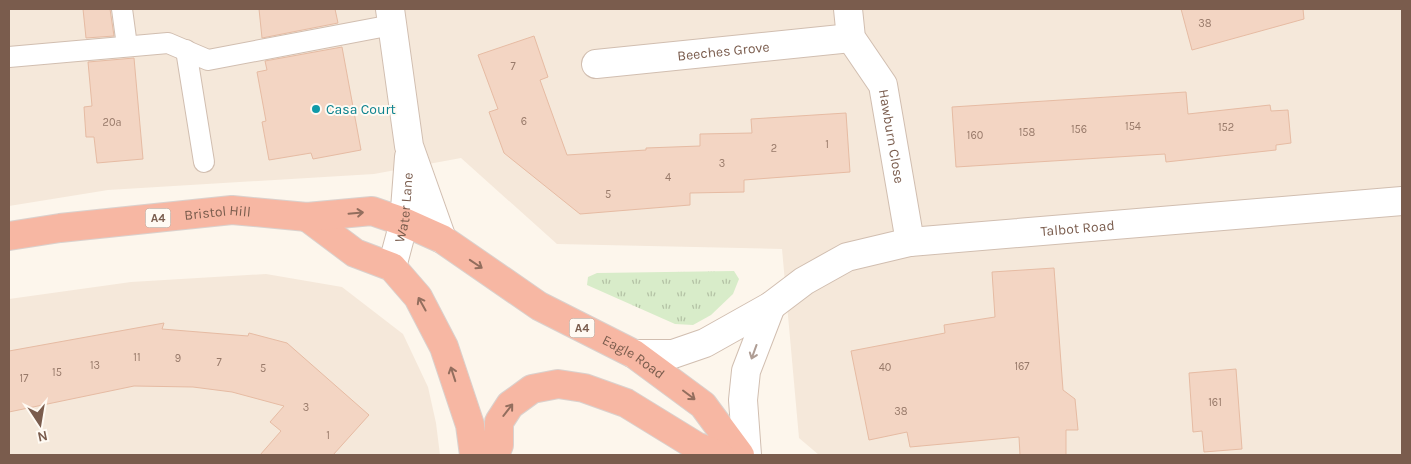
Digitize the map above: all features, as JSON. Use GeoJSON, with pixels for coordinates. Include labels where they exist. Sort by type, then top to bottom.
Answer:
{"type":"FeatureCollection","features":[{"type":"Feature","properties":{"kind":"highway","name":"Bristol Hill"},"geometry":{"type":"LineString","coordinates":[[9,236],[60,228],[232,210],[307,216],[372,211],[404,222]]}},
{"type":"Feature","properties":{"kind":"highway"},"geometry":{"type":"LineString","coordinates":[[307,216],[355,253],[392,267],[418,297],[444,347],[470,425],[474,455]]}},
{"type":"Feature","properties":{"kind":"highway","name":"Eagle Road"},"geometry":{"type":"LineString","coordinates":[[404,222],[442,239],[539,306],[634,354],[703,406],[740,455]]}},
{"type":"Feature","properties":{"kind":"highway"},"geometry":{"type":"LineString","coordinates":[[495,455],[499,445],[499,422],[510,405],[532,389],[558,384],[584,388],[626,403],[696,446],[720,455]]}},
{"type":"Feature","properties":{"kind":"street"},"geometry":{"type":"LineString","coordinates":[[848,9],[850,38]]}},
{"type":"Feature","properties":{"kind":"street","name":"Water Lane"},"geometry":{"type":"LineString","coordinates":[[391,17],[409,146],[442,239]]}},
{"type":"Feature","properties":{"kind":"street","name":"Beeches Grove"},"geometry":{"type":"LineString","coordinates":[[596,64],[850,38]]}},
{"type":"Feature","properties":{"kind":"street","name":"Hawburn Close"},"geometry":{"type":"LineString","coordinates":[[850,38],[883,85],[910,242]]}},
{"type":"Feature","properties":{"kind":"street","name":"Water Lane"},"geometry":{"type":"LineString","coordinates":[[392,267],[404,222],[409,146]]}},
{"type":"Feature","properties":{"kind":"street","name":"Talbot Road"},"geometry":{"type":"LineString","coordinates":[[634,354],[673,354],[705,343],[770,306],[804,280],[848,257],[910,242],[1402,201]]}},
{"type":"Feature","properties":{"kind":"street"},"geometry":{"type":"LineString","coordinates":[[747,455],[743,400],[746,372],[770,306]]}},
{"type":"Feature","properties":{"kind":"lane"},"geometry":{"type":"LineString","coordinates":[[122,9],[128,46]]}},
{"type":"Feature","properties":{"kind":"lane"},"geometry":{"type":"LineString","coordinates":[[9,56],[168,42],[208,60],[391,17]]}},
{"type":"Feature","properties":{"kind":"lane"},"geometry":{"type":"LineString","coordinates":[[186,50],[204,162]]}},
{"type":"Feature","properties":{"kind":"shaded area"},"geometry":{"type":"Polygon","coordinates":[[[9,9],[1402,9],[1402,455],[819,455],[799,438],[782,249],[557,244],[461,158],[374,174],[108,190],[9,206],[9,9]]]}},
{"type":"Feature","properties":{"kind":"shaded area"},"geometry":{"type":"Polygon","coordinates":[[[266,274],[342,287],[403,334],[428,387],[436,423],[440,455],[9,455],[9,299],[131,282],[266,274]]]}},
{"type":"Feature","properties":{"kind":"green space"},"geometry":{"type":"Polygon","coordinates":[[[734,271],[739,279],[733,294],[711,315],[693,325],[675,324],[587,285],[588,277],[597,273],[734,271]]]}},
{"type":"Feature","properties":{"kind":"building"},"geometry":{"type":"Polygon","coordinates":[[[83,9],[110,9],[114,36],[86,38],[83,9]]]}},
{"type":"Feature","properties":{"kind":"building"},"geometry":{"type":"Polygon","coordinates":[[[259,9],[335,9],[338,23],[262,38],[259,9]]]}},
{"type":"Feature","properties":{"kind":"building"},"geometry":{"type":"Polygon","coordinates":[[[1181,9],[1303,9],[1304,19],[1192,50],[1181,9]]]}},
{"type":"Feature","properties":{"kind":"building"},"geometry":{"type":"Polygon","coordinates":[[[534,36],[548,77],[540,80],[567,155],[646,150],[646,148],[700,146],[700,134],[752,133],[751,119],[846,113],[850,172],[744,180],[744,192],[690,193],[690,205],[580,214],[504,153],[489,112],[498,109],[478,55],[534,36]]]}},
{"type":"Feature","properties":{"kind":"building","name":"Casa Court"},"geometry":{"type":"Polygon","coordinates":[[[342,47],[361,150],[313,159],[311,153],[269,160],[262,122],[266,121],[257,72],[267,70],[265,61],[342,47]]]}},
{"type":"Feature","properties":{"kind":"building"},"geometry":{"type":"Polygon","coordinates":[[[134,58],[143,159],[97,163],[94,137],[86,137],[84,107],[92,106],[88,62],[134,58]]]}},
{"type":"Feature","properties":{"kind":"building"},"geometry":{"type":"Polygon","coordinates":[[[1186,92],[1188,114],[1270,105],[1271,111],[1288,110],[1291,143],[1276,145],[1276,150],[1166,162],[1165,154],[956,167],[952,107],[1186,92]]]}},
{"type":"Feature","properties":{"kind":"building"},"geometry":{"type":"Polygon","coordinates":[[[1054,268],[1063,390],[1075,399],[1078,430],[1066,430],[1066,455],[1020,455],[1019,437],[910,447],[907,432],[869,440],[851,351],[945,333],[944,325],[995,317],[992,272],[1054,268]]]}},
{"type":"Feature","properties":{"kind":"building"},"geometry":{"type":"Polygon","coordinates":[[[164,323],[162,329],[248,336],[249,333],[287,343],[369,415],[333,455],[260,455],[281,431],[270,422],[284,406],[232,392],[193,387],[134,386],[9,412],[9,351],[164,323]]]}},
{"type":"Feature","properties":{"kind":"building"},"geometry":{"type":"Polygon","coordinates":[[[1236,369],[1242,449],[1204,452],[1202,431],[1193,432],[1189,373],[1236,369]]]}},
{"type":"Feature","properties":{"kind":"place","name":"Casa Court"},"geometry":{"type":"Point","coordinates":[316,109]}}]}
